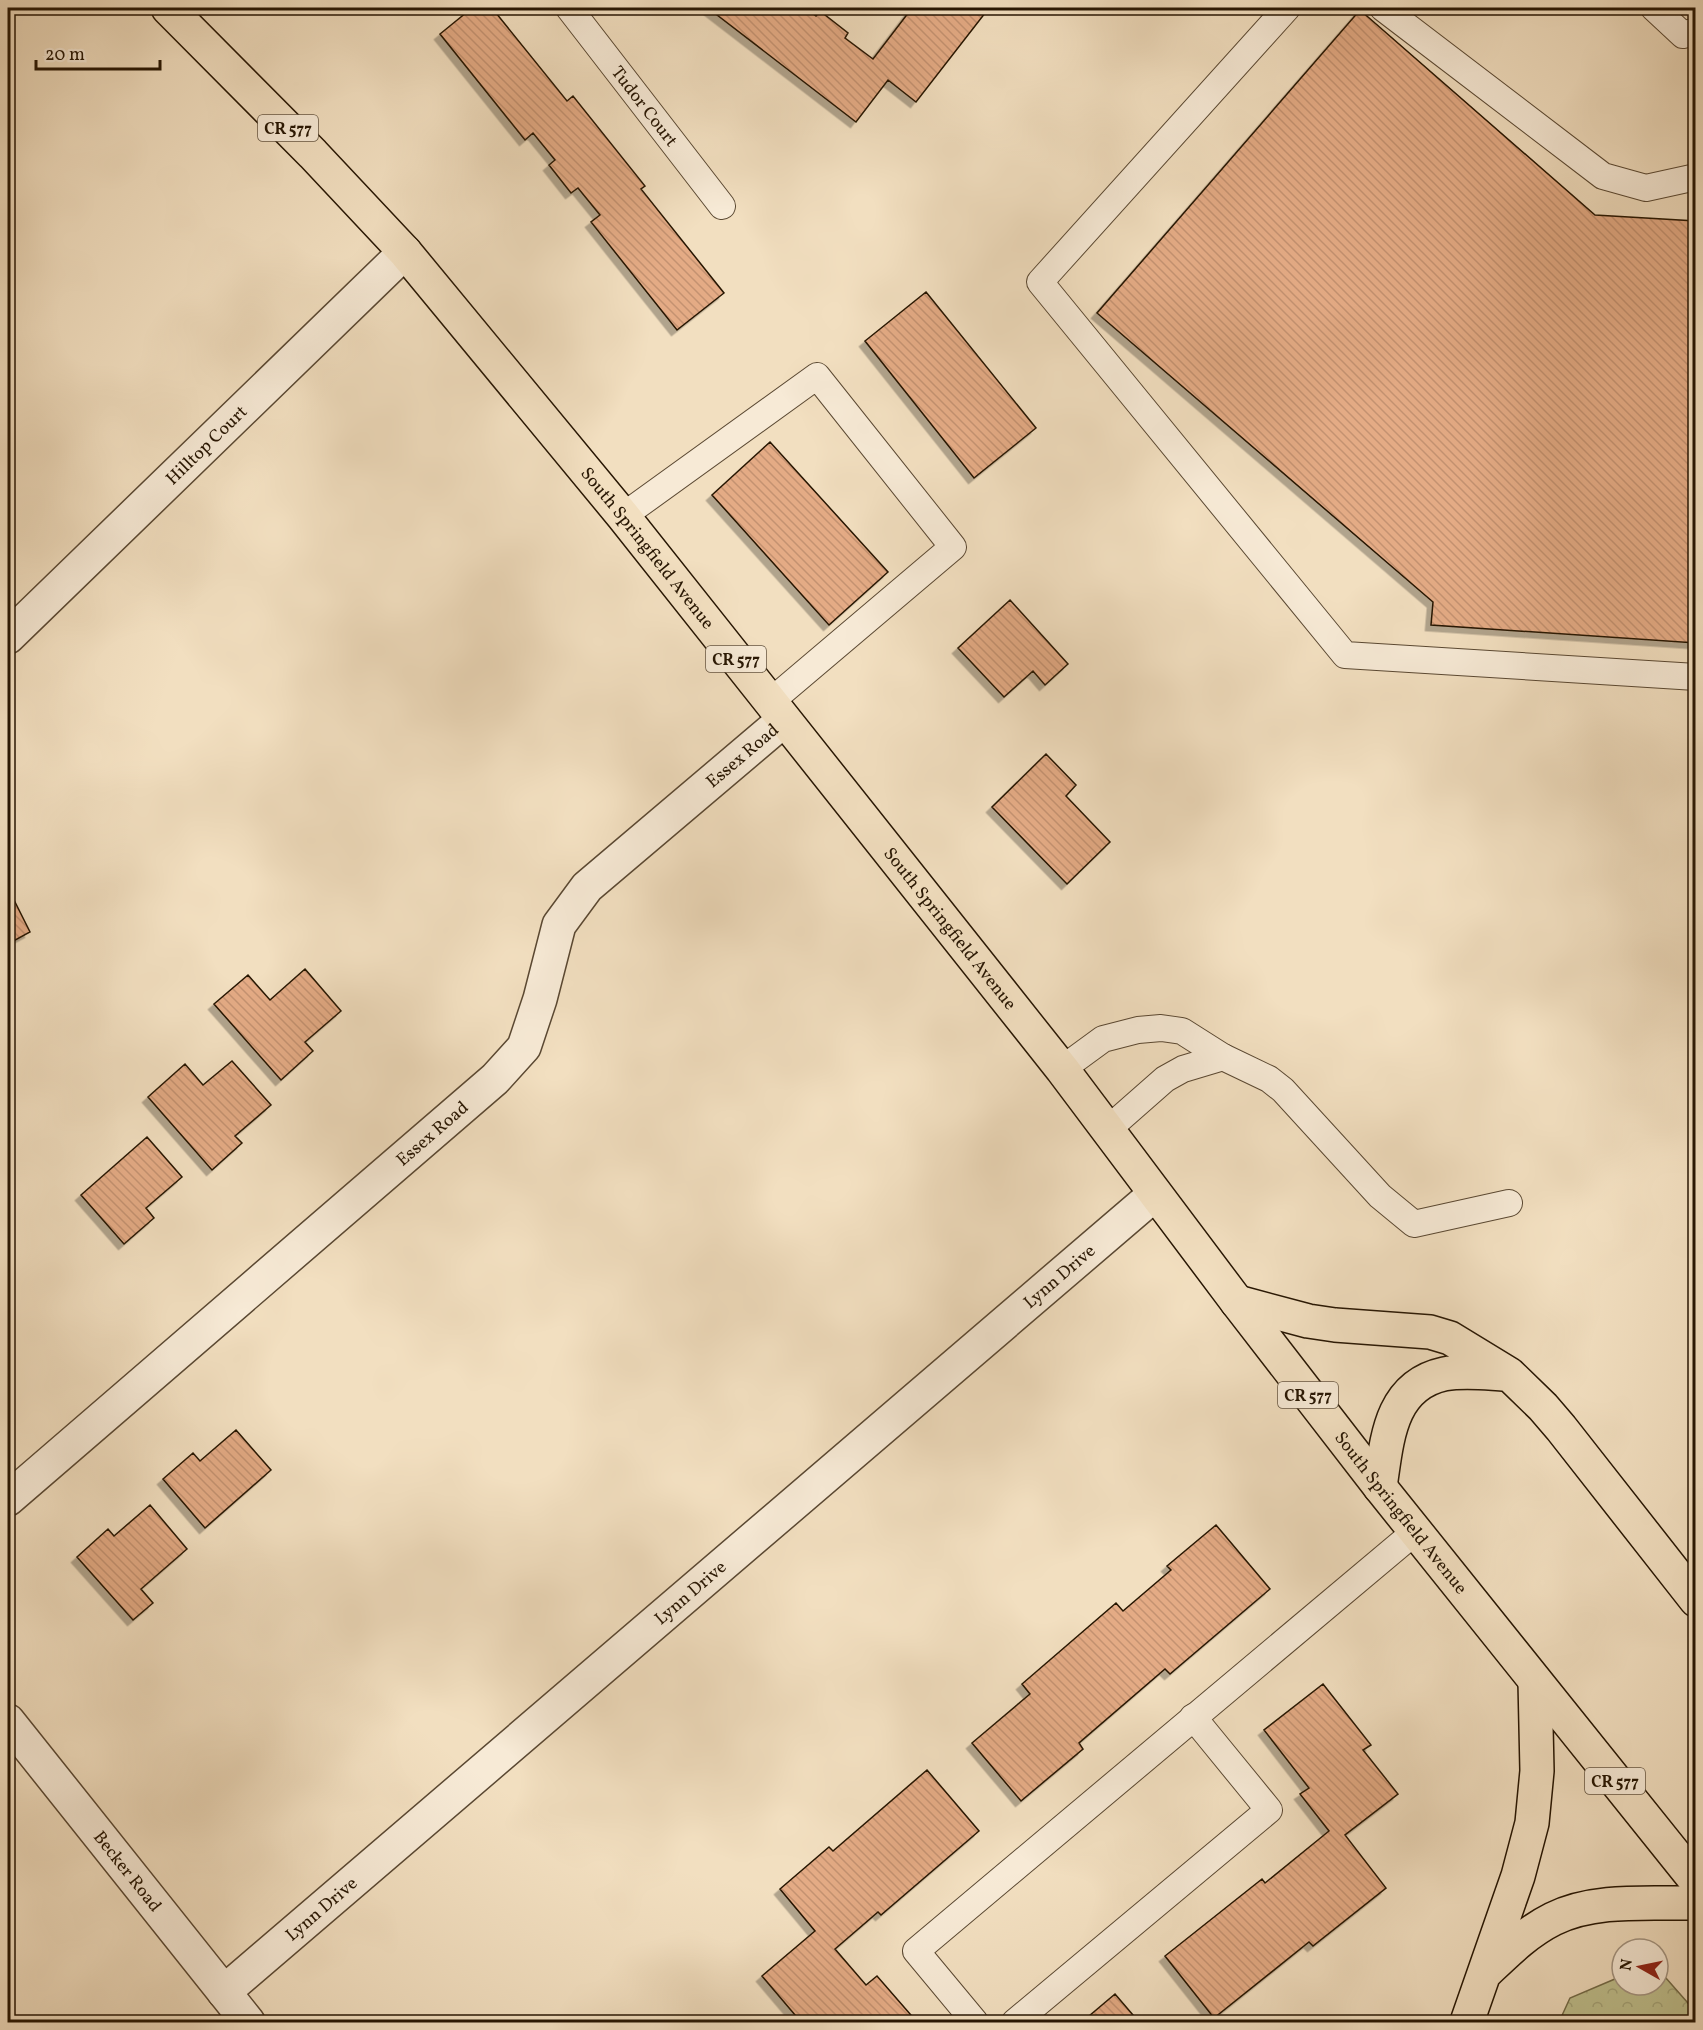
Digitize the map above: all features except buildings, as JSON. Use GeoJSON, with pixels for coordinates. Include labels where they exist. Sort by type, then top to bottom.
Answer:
{"type":"FeatureCollection","features":[{"type":"Feature","properties":{"kind":"main road","name":"South Springfield Avenue"},"geometry":{"type":"LineString","coordinates":[[168,8],[313,154],[405,252],[623,516],[1062,1070],[1380,1487],[1695,1881]]}},
{"type":"Feature","properties":{"kind":"main road"},"geometry":{"type":"LineString","coordinates":[[1237,1302],[1335,1325],[1430,1332],[1450,1338],[1509,1374],[1561,1428],[1695,1600]]}},
{"type":"Feature","properties":{"kind":"main road"},"geometry":{"type":"LineString","coordinates":[[1380,1487],[1388,1435],[1402,1402],[1413,1388],[1427,1379],[1445,1374],[1509,1374]]}},
{"type":"Feature","properties":{"kind":"main road"},"geometry":{"type":"LineString","coordinates":[[1467,2022],[1518,1876],[1532,1823],[1537,1772],[1534,1681]]}},
{"type":"Feature","properties":{"kind":"main road"},"geometry":{"type":"LineString","coordinates":[[1484,1975],[1511,1948],[1534,1930],[1573,1911],[1624,1904],[1695,1902]]}},
{"type":"Feature","properties":{"kind":"street","name":"Hilltop Court"},"geometry":{"type":"LineString","coordinates":[[8,637],[405,252]]}},
{"type":"Feature","properties":{"kind":"street","name":"Essex Road"},"geometry":{"type":"LineString","coordinates":[[8,1499],[495,1079],[524,1047],[540,999],[559,925],[587,887],[777,711]]}},
{"type":"Feature","properties":{"kind":"street","name":"Lynn Drive"},"geometry":{"type":"LineString","coordinates":[[224,1992],[1155,1194]]}},
{"type":"Feature","properties":{"kind":"street","name":"Becker Road"},"geometry":{"type":"LineString","coordinates":[[10,1731],[248,2022]]}},
{"type":"Feature","properties":{"kind":"lane","name":"Tudor Court"},"geometry":{"type":"LineString","coordinates":[[569,8],[722,207]]}},
{"type":"Feature","properties":{"kind":"lane"},"geometry":{"type":"LineString","coordinates":[[1287,8],[1040,282],[1345,655],[1695,677]]}},
{"type":"Feature","properties":{"kind":"lane"},"geometry":{"type":"LineString","coordinates":[[1383,8],[1604,176],[1646,188],[1695,177]]}},
{"type":"Feature","properties":{"kind":"lane"},"geometry":{"type":"LineString","coordinates":[[1654,8],[1683,35],[1695,31]]}},
{"type":"Feature","properties":{"kind":"lane"},"geometry":{"type":"LineString","coordinates":[[623,516],[817,376],[946,538],[953,547],[777,711]]}},
{"type":"Feature","properties":{"kind":"lane"},"geometry":{"type":"LineString","coordinates":[[1062,1070],[1103,1039],[1138,1030],[1161,1028],[1182,1031],[1223,1057],[1269,1079],[1283,1089],[1380,1196],[1414,1224],[1509,1203]]}},
{"type":"Feature","properties":{"kind":"lane"},"geometry":{"type":"LineString","coordinates":[[1107,1130],[1165,1079],[1183,1069],[1223,1057]]}},
{"type":"Feature","properties":{"kind":"lane"},"geometry":{"type":"LineString","coordinates":[[975,2022],[916,1951],[1416,1531]]}},
{"type":"Feature","properties":{"kind":"lane"},"geometry":{"type":"LineString","coordinates":[[1015,2022],[1269,1809],[1193,1718]]}},
{"type":"Feature","properties":{"kind":"green space"},"geometry":{"type":"Polygon","coordinates":[[[1610,1981],[1610,1997],[1670,1997],[1670,1983],[1695,2011],[1695,2022],[1559,2022],[1570,1998],[1610,1981]]]}}]}
